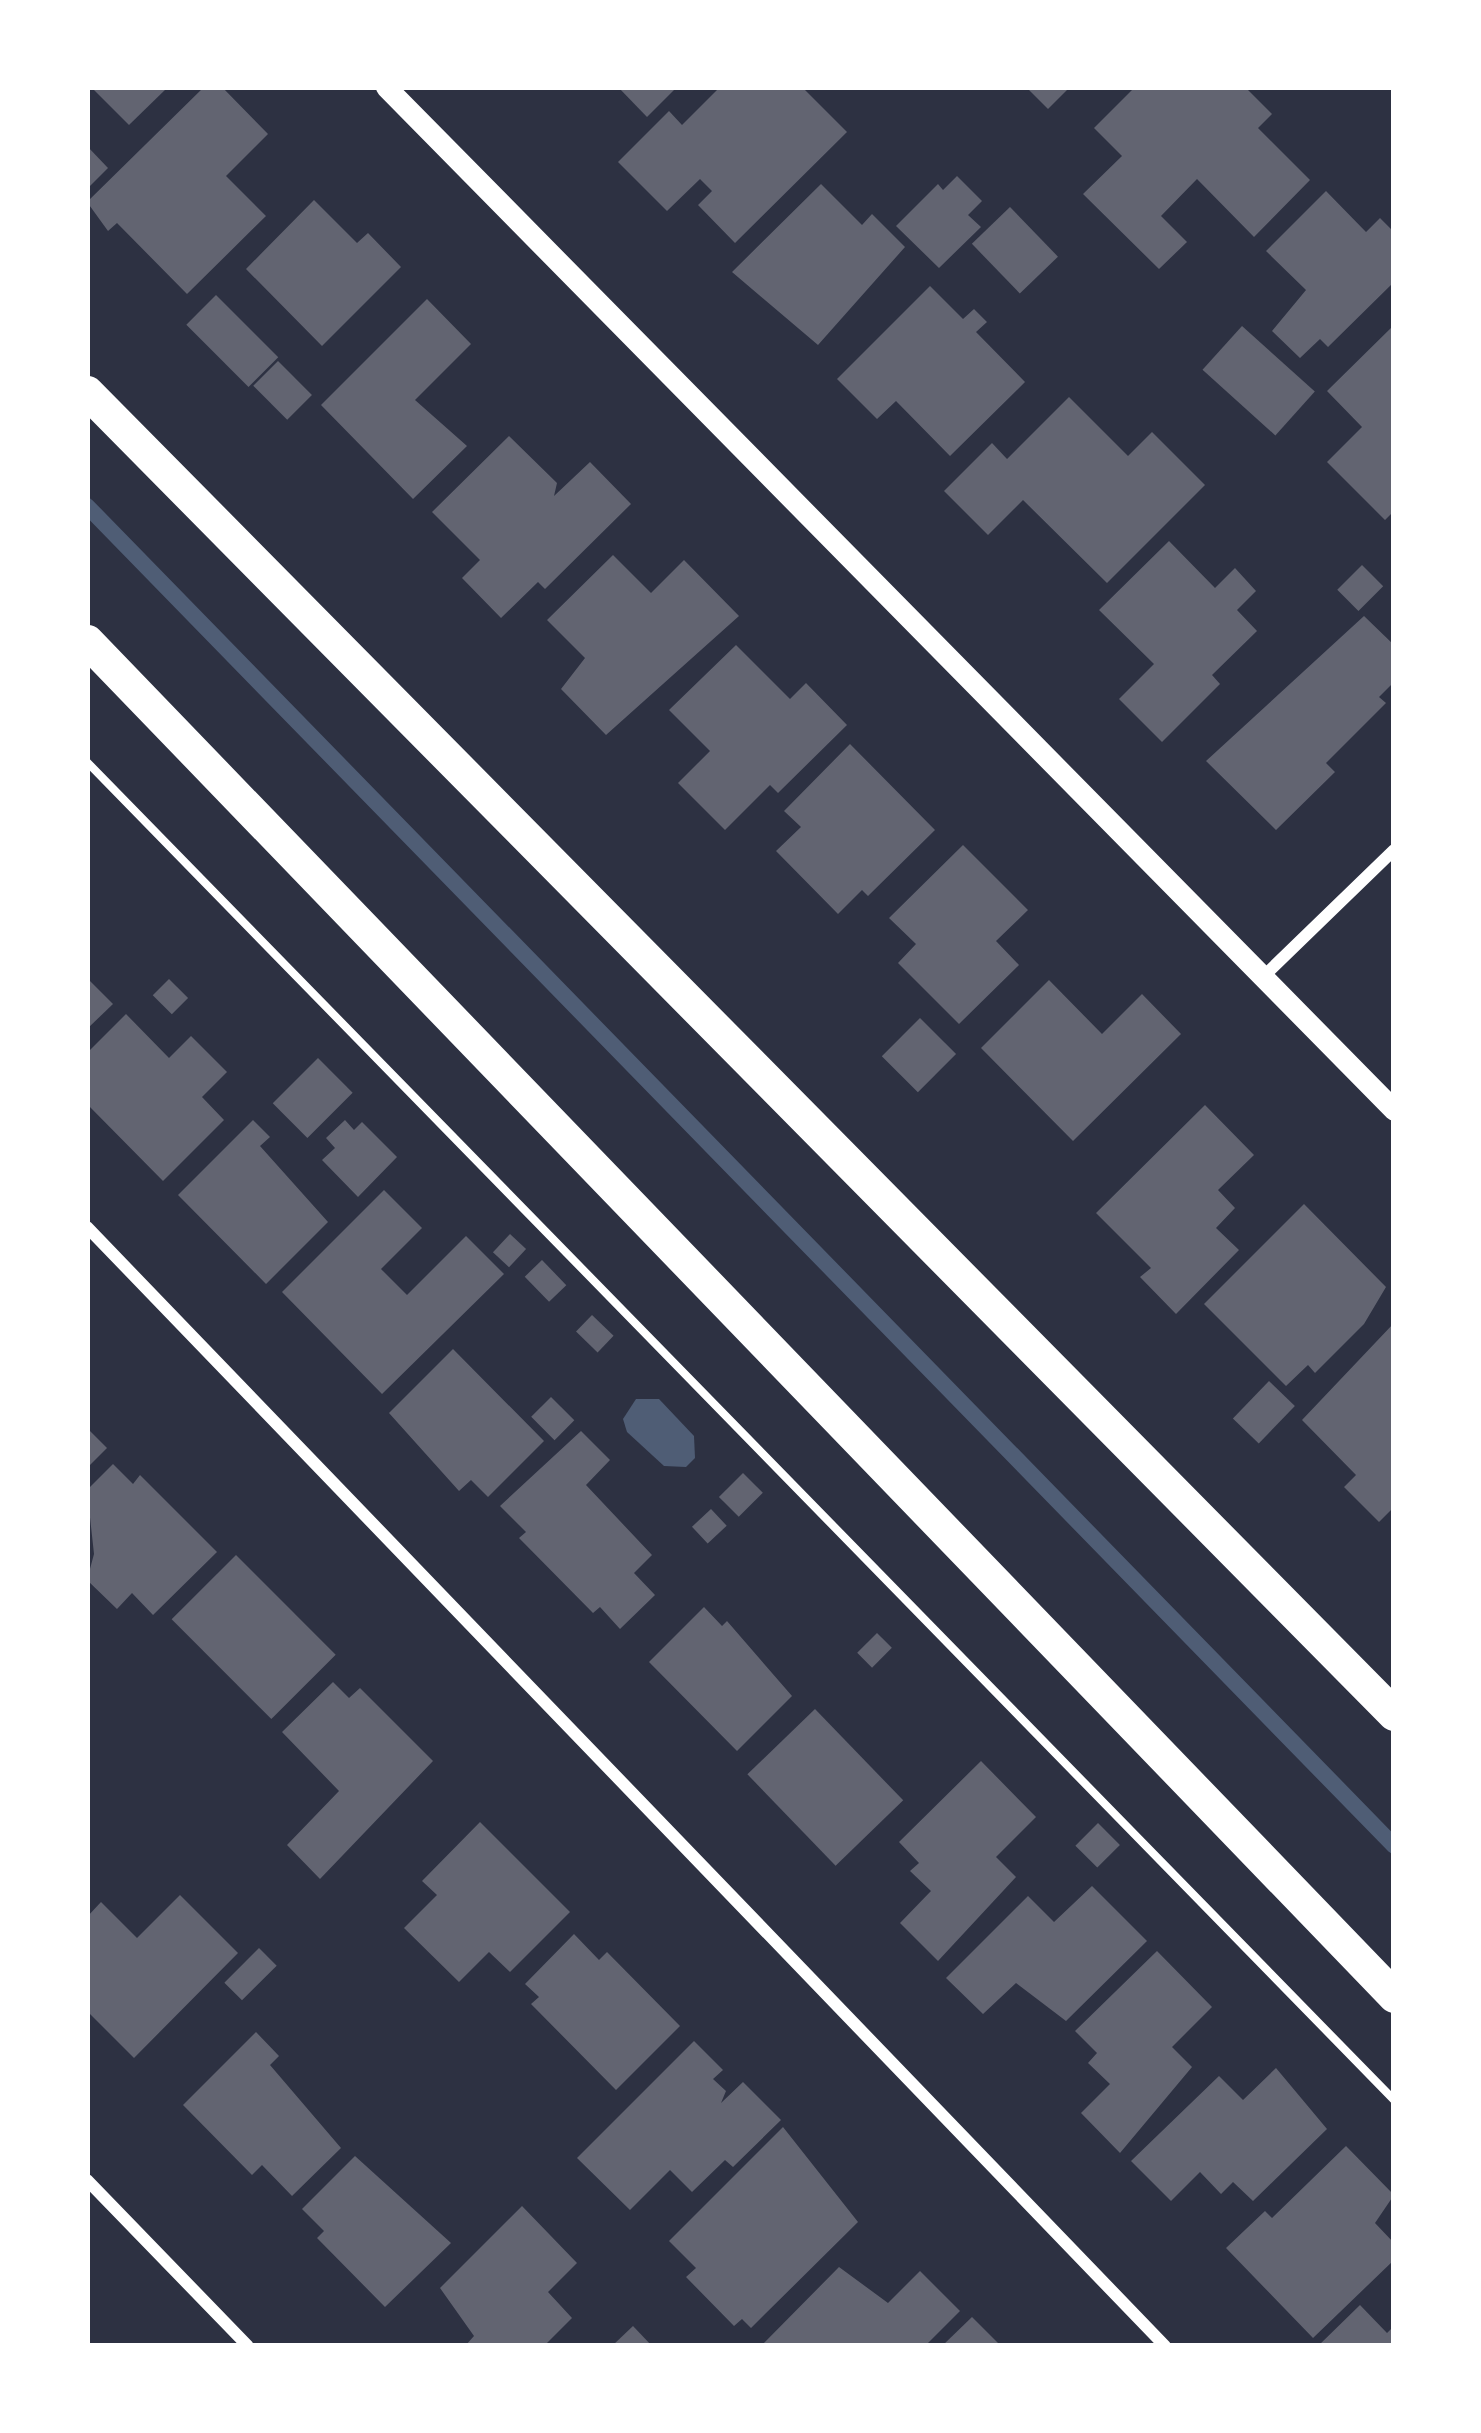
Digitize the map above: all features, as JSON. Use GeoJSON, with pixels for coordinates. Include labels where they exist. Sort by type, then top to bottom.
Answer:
{"type":"FeatureCollection","features":[{"type":"Feature","properties":{"kind":"highway"},"geometry":{"type":"LineString","coordinates":[[87,392],[1394,1714]]}},
{"type":"Feature","properties":{"kind":"highway"},"geometry":{"type":"LineString","coordinates":[[87,641],[1394,1996]]}},
{"type":"Feature","properties":{"kind":"street"},"geometry":{"type":"LineString","coordinates":[[386,87],[1394,1109]]}},
{"type":"Feature","properties":{"kind":"street"},"geometry":{"type":"LineString","coordinates":[[1264,976],[1394,850]]}},
{"type":"Feature","properties":{"kind":"street"},"geometry":{"type":"LineString","coordinates":[[87,1227],[1165,2346]]}},
{"type":"Feature","properties":{"kind":"street"},"geometry":{"type":"LineString","coordinates":[[87,2180],[248,2346]]}},
{"type":"Feature","properties":{"kind":"path"},"geometry":{"type":"LineString","coordinates":[[87,762],[1394,2100]]}},
{"type":"Feature","properties":{"kind":"water"},"geometry":{"type":"Polygon","coordinates":[[[636,1399],[659,1399],[694,1436],[695,1458],[686,1467],[664,1466],[627,1432],[623,1419],[636,1399]]]}},
{"type":"Feature","properties":{"kind":"building"},"geometry":{"type":"Polygon","coordinates":[[[91,87],[168,87],[129,125],[91,87]]]}},
{"type":"Feature","properties":{"kind":"building"},"geometry":{"type":"Polygon","coordinates":[[[204,87],[222,87],[268,134],[226,176],[266,216],[187,294],[117,223],[108,231],[87,202],[204,87]]]}},
{"type":"Feature","properties":{"kind":"building"},"geometry":{"type":"Polygon","coordinates":[[[618,87],[677,87],[647,117],[618,87]]]}},
{"type":"Feature","properties":{"kind":"building"},"geometry":{"type":"Polygon","coordinates":[[[720,87],[802,87],[847,132],[735,243],[698,205],[712,191],[700,179],[667,211],[618,162],[669,111],[682,125],[720,87]]]}},
{"type":"Feature","properties":{"kind":"building"},"geometry":{"type":"Polygon","coordinates":[[[1026,87],[1070,87],[1048,109],[1026,87]]]}},
{"type":"Feature","properties":{"kind":"building"},"geometry":{"type":"Polygon","coordinates":[[[1135,87],[1245,87],[1272,114],[1258,128],[1310,180],[1254,237],[1197,179],[1161,216],[1187,242],[1159,269],[1083,194],[1122,156],[1094,128],[1135,87]]]}},
{"type":"Feature","properties":{"kind":"building"},"geometry":{"type":"Polygon","coordinates":[[[87,146],[108,168],[87,189],[87,146]]]}},
{"type":"Feature","properties":{"kind":"building"},"geometry":{"type":"Polygon","coordinates":[[[957,176],[982,201],[968,215],[981,227],[939,268],[896,226],[938,184],[943,190],[957,176]]]}},
{"type":"Feature","properties":{"kind":"building"},"geometry":{"type":"Polygon","coordinates":[[[821,184],[862,225],[872,214],[905,247],[818,345],[732,272],[821,184]]]}},
{"type":"Feature","properties":{"kind":"building"},"geometry":{"type":"Polygon","coordinates":[[[1326,191],[1366,232],[1380,218],[1394,232],[1394,282],[1328,347],[1320,339],[1300,358],[1272,331],[1306,290],[1266,251],[1326,191]]]}},
{"type":"Feature","properties":{"kind":"building"},"geometry":{"type":"Polygon","coordinates":[[[314,200],[357,243],[368,233],[401,267],[322,346],[246,269],[314,200]]]}},
{"type":"Feature","properties":{"kind":"building"},"geometry":{"type":"Polygon","coordinates":[[[1010,207],[1058,257],[1020,293],[972,244],[1010,207]]]}},
{"type":"Feature","properties":{"kind":"building"},"geometry":{"type":"Polygon","coordinates":[[[930,286],[963,319],[974,309],[987,322],[976,332],[1025,382],[950,456],[896,401],[877,419],[837,379],[930,286]]]}},
{"type":"Feature","properties":{"kind":"building"},"geometry":{"type":"Polygon","coordinates":[[[216,295],[278,357],[249,387],[186,325],[216,295]]]}},
{"type":"Feature","properties":{"kind":"building"},"geometry":{"type":"Polygon","coordinates":[[[427,299],[471,344],[415,400],[467,446],[413,499],[321,405],[427,299]]]}},
{"type":"Feature","properties":{"kind":"building"},"geometry":{"type":"Polygon","coordinates":[[[1394,325],[1394,511],[1385,520],[1327,462],[1362,427],[1327,391],[1394,325]]]}},
{"type":"Feature","properties":{"kind":"building"},"geometry":{"type":"Polygon","coordinates":[[[1242,326],[1315,392],[1275,435],[1203,370],[1242,326]]]}},
{"type":"Feature","properties":{"kind":"building"},"geometry":{"type":"Polygon","coordinates":[[[278,361],[312,395],[287,420],[253,386],[278,361]]]}},
{"type":"Feature","properties":{"kind":"building"},"geometry":{"type":"Polygon","coordinates":[[[1069,397],[1128,456],[1152,432],[1205,485],[1107,583],[1023,500],[988,535],[944,491],[992,443],[1007,459],[1069,397]]]}},
{"type":"Feature","properties":{"kind":"building"},"geometry":{"type":"Polygon","coordinates":[[[509,436],[557,483],[554,496],[590,462],[631,504],[545,589],[538,582],[501,618],[462,578],[480,560],[432,512],[509,436]]]}},
{"type":"Feature","properties":{"kind":"building"},"geometry":{"type":"Polygon","coordinates":[[[1169,541],[1215,588],[1235,568],[1256,591],[1237,610],[1257,631],[1212,675],[1220,684],[1162,742],[1119,699],[1154,664],[1099,610],[1169,541]]]}},
{"type":"Feature","properties":{"kind":"building"},"geometry":{"type":"Polygon","coordinates":[[[613,555],[651,593],[684,560],[739,616],[606,735],[561,689],[585,658],[547,620],[613,555]]]}},
{"type":"Feature","properties":{"kind":"building"},"geometry":{"type":"Polygon","coordinates":[[[1362,565],[1383,586],[1358,611],[1337,590],[1362,565]]]}},
{"type":"Feature","properties":{"kind":"building"},"geometry":{"type":"Polygon","coordinates":[[[1364,616],[1394,645],[1394,682],[1379,697],[1386,703],[1326,763],[1335,772],[1276,830],[1206,761],[1364,616]]]}},
{"type":"Feature","properties":{"kind":"building"},"geometry":{"type":"Polygon","coordinates":[[[736,645],[790,699],[806,683],[847,725],[778,793],[770,785],[725,830],[678,783],[710,751],[669,710],[736,645]]]}},
{"type":"Feature","properties":{"kind":"building"},"geometry":{"type":"Polygon","coordinates":[[[850,744],[935,830],[868,896],[862,890],[838,914],[776,851],[801,827],[784,811],[850,744]]]}},
{"type":"Feature","properties":{"kind":"building"},"geometry":{"type":"Polygon","coordinates":[[[963,845],[1028,910],[996,941],[1019,965],[959,1024],[898,963],[916,944],[889,918],[963,845]]]}},
{"type":"Feature","properties":{"kind":"building"},"geometry":{"type":"Polygon","coordinates":[[[87,978],[113,1004],[87,1029],[87,978]]]}},
{"type":"Feature","properties":{"kind":"building"},"geometry":{"type":"Polygon","coordinates":[[[169,979],[188,998],[172,1014],[153,995],[169,979]]]}},
{"type":"Feature","properties":{"kind":"building"},"geometry":{"type":"Polygon","coordinates":[[[1049,980],[1102,1034],[1142,994],[1181,1034],[1073,1141],[981,1048],[1049,980]]]}},
{"type":"Feature","properties":{"kind":"building"},"geometry":{"type":"Polygon","coordinates":[[[126,1014],[169,1058],[191,1036],[227,1072],[202,1097],[224,1120],[163,1181],[87,1104],[87,1053],[126,1014]]]}},
{"type":"Feature","properties":{"kind":"building"},"geometry":{"type":"Polygon","coordinates":[[[920,1018],[956,1054],[918,1092],[882,1056],[920,1018]]]}},
{"type":"Feature","properties":{"kind":"building"},"geometry":{"type":"Polygon","coordinates":[[[318,1058],[353,1093],[307,1138],[273,1103],[318,1058]]]}},
{"type":"Feature","properties":{"kind":"building"},"geometry":{"type":"Polygon","coordinates":[[[1205,1105],[1254,1155],[1218,1190],[1235,1208],[1216,1228],[1239,1250],[1176,1314],[1140,1277],[1151,1268],[1096,1213],[1205,1105]]]}},
{"type":"Feature","properties":{"kind":"building"},"geometry":{"type":"Polygon","coordinates":[[[253,1120],[270,1137],[260,1146],[328,1222],[266,1284],[178,1195],[253,1120]]]}},
{"type":"Feature","properties":{"kind":"building"},"geometry":{"type":"Polygon","coordinates":[[[345,1120],[354,1130],[362,1122],[397,1157],[358,1197],[322,1160],[335,1148],[326,1138],[345,1120]]]}},
{"type":"Feature","properties":{"kind":"building"},"geometry":{"type":"Polygon","coordinates":[[[384,1190],[422,1228],[381,1269],[407,1295],[466,1236],[504,1274],[382,1394],[282,1292],[384,1190]]]}},
{"type":"Feature","properties":{"kind":"building"},"geometry":{"type":"Polygon","coordinates":[[[1304,1204],[1386,1287],[1364,1324],[1315,1373],[1308,1365],[1286,1386],[1204,1304],[1304,1204]]]}},
{"type":"Feature","properties":{"kind":"building"},"geometry":{"type":"Polygon","coordinates":[[[510,1234],[526,1249],[509,1267],[493,1252],[510,1234]]]}},
{"type":"Feature","properties":{"kind":"building"},"geometry":{"type":"Polygon","coordinates":[[[542,1260],[566,1285],[549,1302],[525,1277],[542,1260]]]}},
{"type":"Feature","properties":{"kind":"building"},"geometry":{"type":"Polygon","coordinates":[[[592,1315],[614,1336],[598,1352],[576,1332],[592,1315]]]}},
{"type":"Feature","properties":{"kind":"building"},"geometry":{"type":"Polygon","coordinates":[[[1394,1323],[1394,1507],[1379,1522],[1344,1487],[1356,1475],[1302,1420],[1394,1323]]]}},
{"type":"Feature","properties":{"kind":"building"},"geometry":{"type":"Polygon","coordinates":[[[453,1349],[544,1441],[488,1497],[471,1480],[459,1491],[389,1413],[453,1349]]]}},
{"type":"Feature","properties":{"kind":"building"},"geometry":{"type":"Polygon","coordinates":[[[1269,1381],[1295,1406],[1259,1443],[1233,1418],[1269,1381]]]}},
{"type":"Feature","properties":{"kind":"building"},"geometry":{"type":"Polygon","coordinates":[[[551,1397],[574,1420],[555,1440],[531,1417],[551,1397]]]}},
{"type":"Feature","properties":{"kind":"building"},"geometry":{"type":"Polygon","coordinates":[[[87,1428],[107,1448],[87,1468],[87,1428]]]}},
{"type":"Feature","properties":{"kind":"building"},"geometry":{"type":"Polygon","coordinates":[[[581,1431],[610,1460],[586,1485],[652,1555],[634,1573],[655,1595],[620,1629],[600,1607],[593,1613],[519,1538],[526,1532],[500,1506],[581,1431]]]}},
{"type":"Feature","properties":{"kind":"building"},"geometry":{"type":"Polygon","coordinates":[[[113,1464],[133,1484],[140,1475],[217,1552],[153,1615],[132,1593],[117,1609],[87,1580],[94,1554],[87,1490],[113,1464]]]}},
{"type":"Feature","properties":{"kind":"building"},"geometry":{"type":"Polygon","coordinates":[[[743,1473],[763,1493],[739,1517],[719,1497],[743,1473]]]}},
{"type":"Feature","properties":{"kind":"building"},"geometry":{"type":"Polygon","coordinates":[[[711,1509],[727,1526],[708,1544],[692,1527],[711,1509]]]}},
{"type":"Feature","properties":{"kind":"building"},"geometry":{"type":"Polygon","coordinates":[[[236,1555],[336,1655],[271,1719],[172,1619],[236,1555]]]}},
{"type":"Feature","properties":{"kind":"building"},"geometry":{"type":"Polygon","coordinates":[[[704,1607],[722,1626],[727,1621],[792,1696],[737,1751],[649,1662],[704,1607]]]}},
{"type":"Feature","properties":{"kind":"building"},"geometry":{"type":"Polygon","coordinates":[[[877,1633],[892,1648],[872,1668],[857,1653],[877,1633]]]}},
{"type":"Feature","properties":{"kind":"building"},"geometry":{"type":"Polygon","coordinates":[[[333,1682],[349,1698],[360,1688],[433,1761],[320,1879],[287,1845],[339,1791],[282,1732],[333,1682]]]}},
{"type":"Feature","properties":{"kind":"building"},"geometry":{"type":"Polygon","coordinates":[[[815,1709],[903,1800],[836,1866],[747,1774],[815,1709]]]}},
{"type":"Feature","properties":{"kind":"building"},"geometry":{"type":"Polygon","coordinates":[[[981,1761],[1036,1817],[996,1857],[1016,1877],[938,1961],[900,1923],[931,1891],[910,1871],[919,1863],[899,1842],[981,1761]]]}},
{"type":"Feature","properties":{"kind":"building"},"geometry":{"type":"Polygon","coordinates":[[[480,1822],[570,1912],[510,1972],[489,1952],[459,1982],[404,1928],[437,1895],[422,1881],[480,1822]]]}},
{"type":"Feature","properties":{"kind":"building"},"geometry":{"type":"Polygon","coordinates":[[[1098,1823],[1120,1845],[1097,1868],[1075,1846],[1098,1823]]]}},
{"type":"Feature","properties":{"kind":"building"},"geometry":{"type":"Polygon","coordinates":[[[1092,1886],[1147,1941],[1066,2021],[1016,1983],[983,2014],[946,1978],[1028,1896],[1054,1922],[1092,1886]]]}},
{"type":"Feature","properties":{"kind":"building"},"geometry":{"type":"Polygon","coordinates":[[[180,1895],[238,1953],[134,2058],[87,2011],[87,1917],[101,1902],[137,1938],[180,1895]]]}},
{"type":"Feature","properties":{"kind":"building"},"geometry":{"type":"Polygon","coordinates":[[[574,1934],[599,1960],[607,1952],[680,2026],[616,2090],[531,2004],[539,1997],[525,1984],[574,1934]]]}},
{"type":"Feature","properties":{"kind":"building"},"geometry":{"type":"Polygon","coordinates":[[[259,1948],[277,1966],[242,2000],[224,1983],[259,1948]]]}},
{"type":"Feature","properties":{"kind":"building"},"geometry":{"type":"Polygon","coordinates":[[[1157,1951],[1212,2007],[1172,2047],[1192,2067],[1120,2153],[1081,2113],[1110,2084],[1088,2063],[1097,2053],[1075,2031],[1157,1951]]]}},
{"type":"Feature","properties":{"kind":"building"},"geometry":{"type":"Polygon","coordinates":[[[256,2032],[279,2056],[270,2065],[341,2148],[292,2196],[262,2165],[252,2175],[183,2105],[256,2032]]]}},
{"type":"Feature","properties":{"kind":"building"},"geometry":{"type":"Polygon","coordinates":[[[694,2041],[723,2070],[713,2079],[726,2091],[721,2103],[743,2082],[781,2120],[733,2167],[725,2160],[692,2192],[670,2170],[630,2210],[577,2158],[694,2041]]]}},
{"type":"Feature","properties":{"kind":"building"},"geometry":{"type":"Polygon","coordinates":[[[1276,2068],[1327,2129],[1253,2201],[1233,2182],[1221,2194],[1200,2172],[1171,2201],[1131,2161],[1219,2076],[1243,2100],[1276,2068]]]}},
{"type":"Feature","properties":{"kind":"building"},"geometry":{"type":"Polygon","coordinates":[[[783,2127],[858,2222],[751,2328],[742,2319],[734,2326],[686,2277],[696,2268],[669,2241],[783,2127]]]}},
{"type":"Feature","properties":{"kind":"building"},"geometry":{"type":"Polygon","coordinates":[[[1346,2146],[1394,2195],[1375,2223],[1394,2243],[1394,2260],[1313,2338],[1226,2248],[1265,2211],[1272,2218],[1346,2146]]]}},
{"type":"Feature","properties":{"kind":"building"},"geometry":{"type":"Polygon","coordinates":[[[355,2156],[451,2243],[385,2307],[317,2238],[324,2231],[302,2209],[355,2156]]]}},
{"type":"Feature","properties":{"kind":"building"},"geometry":{"type":"Polygon","coordinates":[[[522,2206],[577,2263],[548,2292],[572,2318],[544,2346],[465,2346],[474,2336],[440,2288],[522,2206]]]}},
{"type":"Feature","properties":{"kind":"building"},"geometry":{"type":"Polygon","coordinates":[[[839,2267],[888,2303],[920,2271],[960,2311],[925,2346],[761,2346],[839,2267]]]}},
{"type":"Feature","properties":{"kind":"building"},"geometry":{"type":"Polygon","coordinates":[[[1360,2305],[1387,2333],[1394,2326],[1394,2346],[1318,2346],[1360,2305]]]}},
{"type":"Feature","properties":{"kind":"building"},"geometry":{"type":"Polygon","coordinates":[[[972,2317],[1001,2346],[942,2346],[972,2317]]]}},
{"type":"Feature","properties":{"kind":"building"},"geometry":{"type":"Polygon","coordinates":[[[633,2326],[652,2346],[612,2346],[633,2326]]]}},
{"type":"Feature","properties":{"kind":"waterway"},"geometry":{"type":"LineString","coordinates":[[87,506],[1394,1846]]}}]}
